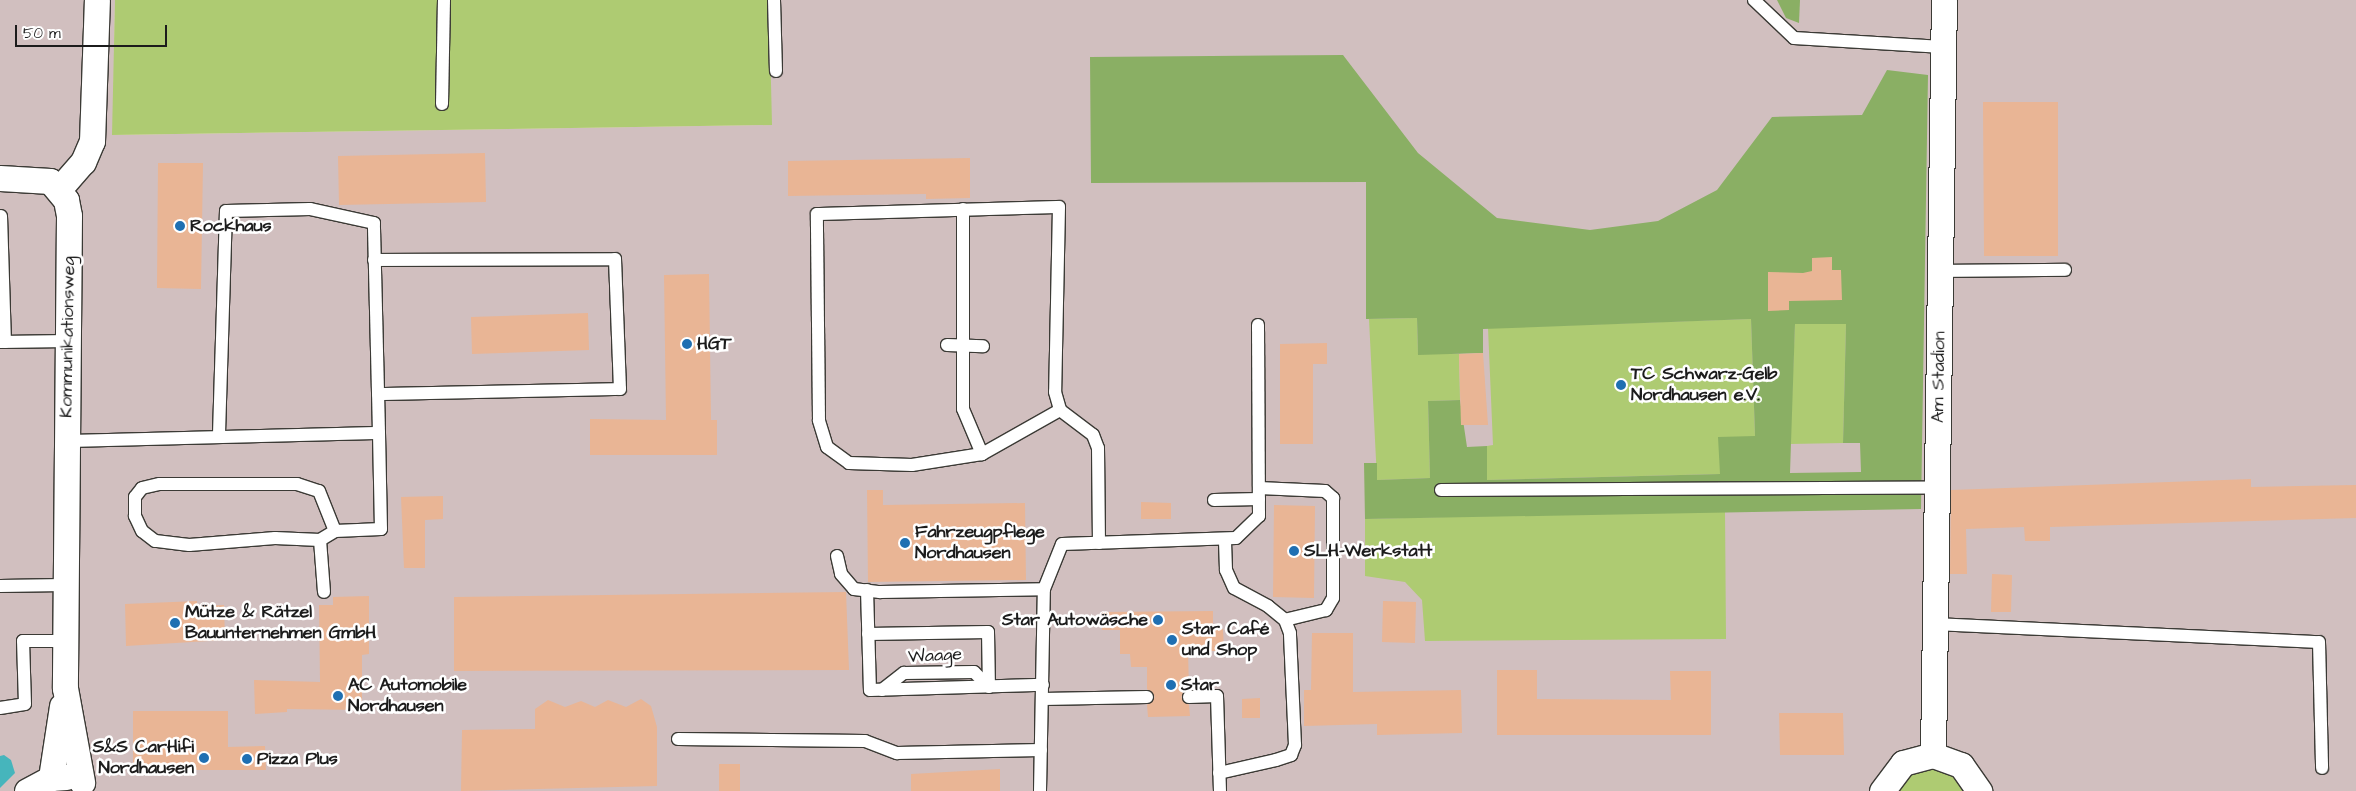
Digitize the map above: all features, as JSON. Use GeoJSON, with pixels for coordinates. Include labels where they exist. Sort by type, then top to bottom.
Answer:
{"type":"FeatureCollection","features":[{"type":"Feature","properties":{"kind":"street"},"geometry":{"type":"LineString","coordinates":[[0,178],[40,178],[60,188],[83,162],[92,141],[97,0]]}},
{"type":"Feature","properties":{"kind":"street","name":"Am Stadion"},"geometry":{"type":"LineString","coordinates":[[1933,755],[1944,0]]}},
{"type":"Feature","properties":{"kind":"street","name":"Kommunikationsweg"},"geometry":{"type":"LineString","coordinates":[[51,778],[65,688],[64,585],[70,216],[60,188]]}},
{"type":"Feature","properties":{"kind":"street","name":"Kommunikationsweg"},"geometry":{"type":"LineString","coordinates":[[65,688],[89,786]]}},
{"type":"Feature","properties":{"kind":"street"},"geometry":{"type":"LineString","coordinates":[[1877,790],[1903,763],[1933,755],[1960,765],[1985,790]]}},
{"type":"Feature","properties":{"kind":"street"},"geometry":{"type":"LineString","coordinates":[[27,791],[51,778],[89,786]]}},
{"type":"Feature","properties":{"kind":"lane"},"geometry":{"type":"LineString","coordinates":[[442,104],[444,0]]}},
{"type":"Feature","properties":{"kind":"lane"},"geometry":{"type":"LineString","coordinates":[[774,0],[776,71]]}},
{"type":"Feature","properties":{"kind":"lane"},"geometry":{"type":"LineString","coordinates":[[1760,2],[1776,24],[1794,38],[1943,47]]}},
{"type":"Feature","properties":{"kind":"lane"},"geometry":{"type":"LineString","coordinates":[[1060,410],[982,454],[912,465],[849,463],[827,447],[819,420],[818,214],[1059,207],[1055,392],[1060,410],[1093,435],[1098,448],[1099,543]]}},
{"type":"Feature","properties":{"kind":"lane"},"geometry":{"type":"LineString","coordinates":[[963,209],[963,410],[982,454]]}},
{"type":"Feature","properties":{"kind":"lane"},"geometry":{"type":"LineString","coordinates":[[219,437],[226,211],[310,210],[374,223],[381,529],[335,531],[320,540],[275,538],[189,544],[156,541],[142,531],[135,516],[135,497],[142,488],[160,484],[297,484],[319,491],[335,531]]}},
{"type":"Feature","properties":{"kind":"lane"},"geometry":{"type":"LineString","coordinates":[[0,216],[3,342],[68,341]]}},
{"type":"Feature","properties":{"kind":"lane"},"geometry":{"type":"LineString","coordinates":[[374,260],[615,259],[620,389],[378,394]]}},
{"type":"Feature","properties":{"kind":"lane"},"geometry":{"type":"LineString","coordinates":[[1940,271],[2065,270]]}},
{"type":"Feature","properties":{"kind":"lane"},"geometry":{"type":"LineString","coordinates":[[1040,791],[1044,589],[1062,544],[1236,538],[1259,516],[1258,325]]}},
{"type":"Feature","properties":{"kind":"lane"},"geometry":{"type":"LineString","coordinates":[[947,345],[983,346]]}},
{"type":"Feature","properties":{"kind":"lane"},"geometry":{"type":"LineString","coordinates":[[66,441],[379,433]]}},
{"type":"Feature","properties":{"kind":"lane"},"geometry":{"type":"LineString","coordinates":[[1441,490],[1937,487]]}},
{"type":"Feature","properties":{"kind":"lane"},"geometry":{"type":"LineString","coordinates":[[1214,500],[1259,494],[1325,491],[1333,498],[1333,598],[1326,610],[1285,620]]}},
{"type":"Feature","properties":{"kind":"lane"},"geometry":{"type":"LineString","coordinates":[[1219,773],[1291,755],[1295,746],[1290,634],[1285,620],[1234,588],[1226,570],[1225,539]]}},
{"type":"Feature","properties":{"kind":"lane"},"geometry":{"type":"LineString","coordinates":[[320,540],[324,592]]}},
{"type":"Feature","properties":{"kind":"lane"},"geometry":{"type":"LineString","coordinates":[[837,556],[841,574],[854,589],[1044,589]]}},
{"type":"Feature","properties":{"kind":"lane"},"geometry":{"type":"LineString","coordinates":[[0,586],[64,585]]}},
{"type":"Feature","properties":{"kind":"lane"},"geometry":{"type":"LineString","coordinates":[[867,590],[870,690],[1043,685]]}},
{"type":"Feature","properties":{"kind":"lane"},"geometry":{"type":"LineString","coordinates":[[1935,624],[2320,642],[2322,768]]}},
{"type":"Feature","properties":{"kind":"lane"},"geometry":{"type":"LineString","coordinates":[[868,634],[988,632],[989,687]]}},
{"type":"Feature","properties":{"kind":"lane"},"geometry":{"type":"LineString","coordinates":[[0,708],[25,704],[23,641],[64,641]]}},
{"type":"Feature","properties":{"kind":"lane"},"geometry":{"type":"LineString","coordinates":[[1189,697],[1217,696],[1220,791]]}},
{"type":"Feature","properties":{"kind":"lane"},"geometry":{"type":"LineString","coordinates":[[1042,699],[1147,697]]}},
{"type":"Feature","properties":{"kind":"lane"},"geometry":{"type":"LineString","coordinates":[[678,739],[865,741],[897,753],[1041,750]]}},
{"type":"Feature","properties":{"kind":"shaded area"},"geometry":{"type":"Polygon","coordinates":[[[0,0],[115,0],[113,135],[771,125],[769,0],[2356,0],[2356,791],[0,791],[0,0]]]}},
{"type":"Feature","properties":{"kind":"green space"},"geometry":{"type":"Polygon","coordinates":[[[115,0],[769,0],[772,125],[112,135],[115,0]]]}},
{"type":"Feature","properties":{"kind":"green space"},"geometry":{"type":"Polygon","coordinates":[[[1777,0],[1800,0],[1799,23],[1786,18],[1777,0]]]}},
{"type":"Feature","properties":{"kind":"green space"},"geometry":{"type":"Polygon","coordinates":[[[1343,55],[1418,153],[1497,218],[1590,230],[1658,221],[1717,190],[1772,117],[1862,115],[1887,70],[1928,75],[1921,509],[1365,519],[1364,463],[1377,463],[1377,480],[1430,478],[1428,401],[1460,400],[1467,447],[1487,446],[1487,480],[1720,474],[1718,437],[1755,436],[1751,319],[1483,329],[1483,353],[1418,355],[1417,318],[1366,319],[1366,182],[1091,183],[1090,57],[1343,55]],[[1795,324],[1790,473],[1861,472],[1860,443],[1843,443],[1846,324],[1795,324]]]}},
{"type":"Feature","properties":{"kind":"green space"},"geometry":{"type":"Polygon","coordinates":[[[1417,318],[1418,354],[1459,354],[1460,400],[1428,401],[1430,478],[1377,480],[1369,319],[1417,318]]]}},
{"type":"Feature","properties":{"kind":"green space"},"geometry":{"type":"Polygon","coordinates":[[[1751,319],[1755,436],[1720,474],[1487,480],[1487,446],[1493,445],[1488,328],[1751,319]]]}},
{"type":"Feature","properties":{"kind":"green space"},"geometry":{"type":"Polygon","coordinates":[[[1795,323],[1846,324],[1843,443],[1790,444],[1795,323]]]}},
{"type":"Feature","properties":{"kind":"green space"},"geometry":{"type":"Polygon","coordinates":[[[1725,510],[1726,639],[1425,641],[1422,600],[1405,582],[1365,576],[1365,519],[1725,510]]]}},
{"type":"Feature","properties":{"kind":"green space"},"geometry":{"type":"Polygon","coordinates":[[[1948,767],[1969,791],[1889,791],[1908,768],[1948,767]]]}},
{"type":"Feature","properties":{"kind":"water"},"geometry":{"type":"Polygon","coordinates":[[[4,755],[11,760],[15,773],[0,788],[0,756],[4,755]]]}},
{"type":"Feature","properties":{"kind":"building"},"geometry":{"type":"Polygon","coordinates":[[[1983,102],[2058,102],[2058,256],[1984,256],[1983,102]]]}},
{"type":"Feature","properties":{"kind":"building"},"geometry":{"type":"Polygon","coordinates":[[[485,153],[486,202],[339,205],[338,156],[485,153]]]}},
{"type":"Feature","properties":{"kind":"building"},"geometry":{"type":"Polygon","coordinates":[[[970,158],[970,198],[926,199],[926,194],[788,196],[788,161],[970,158]]]}},
{"type":"Feature","properties":{"kind":"building","name":"Rockhaus"},"geometry":{"type":"Polygon","coordinates":[[[158,163],[203,163],[201,289],[157,288],[158,163]]]}},
{"type":"Feature","properties":{"kind":"building"},"geometry":{"type":"Polygon","coordinates":[[[1832,257],[1832,270],[1841,270],[1842,300],[1789,301],[1789,310],[1768,311],[1768,272],[1803,273],[1812,271],[1812,258],[1832,257]]]}},
{"type":"Feature","properties":{"kind":"building"},"geometry":{"type":"Polygon","coordinates":[[[709,274],[711,420],[717,420],[717,455],[590,455],[590,419],[666,420],[664,275],[709,274]]]}},
{"type":"Feature","properties":{"kind":"building"},"geometry":{"type":"Polygon","coordinates":[[[588,313],[589,350],[472,354],[471,317],[588,313]]]}},
{"type":"Feature","properties":{"kind":"building"},"geometry":{"type":"Polygon","coordinates":[[[1327,343],[1327,364],[1313,364],[1313,444],[1280,444],[1280,344],[1327,343]]]}},
{"type":"Feature","properties":{"kind":"building"},"geometry":{"type":"Polygon","coordinates":[[[1483,353],[1488,425],[1461,425],[1459,354],[1483,353]]]}},
{"type":"Feature","properties":{"kind":"building"},"geometry":{"type":"Polygon","coordinates":[[[2251,479],[2251,487],[2356,485],[2356,518],[2050,527],[2050,541],[2025,541],[2024,527],[1966,529],[1967,574],[1950,574],[1951,490],[2251,479]]]}},
{"type":"Feature","properties":{"kind":"building"},"geometry":{"type":"Polygon","coordinates":[[[867,490],[883,490],[883,505],[1025,503],[1026,580],[868,582],[867,490]]]}},
{"type":"Feature","properties":{"kind":"building"},"geometry":{"type":"Polygon","coordinates":[[[443,496],[443,519],[425,520],[425,568],[404,568],[401,497],[443,496]]]}},
{"type":"Feature","properties":{"kind":"building"},"geometry":{"type":"Polygon","coordinates":[[[1141,502],[1171,503],[1171,519],[1141,519],[1141,502]]]}},
{"type":"Feature","properties":{"kind":"building","name":"SLH-Werkstatt"},"geometry":{"type":"Polygon","coordinates":[[[1274,505],[1315,506],[1314,598],[1273,597],[1274,505]]]}},
{"type":"Feature","properties":{"kind":"building"},"geometry":{"type":"Polygon","coordinates":[[[1992,574],[2012,575],[2011,612],[1991,612],[1992,574]]]}},
{"type":"Feature","properties":{"kind":"building"},"geometry":{"type":"Polygon","coordinates":[[[846,592],[849,670],[454,671],[454,597],[846,592]]]}},
{"type":"Feature","properties":{"kind":"building"},"geometry":{"type":"Polygon","coordinates":[[[369,596],[369,654],[362,655],[362,710],[287,709],[287,712],[255,714],[254,680],[320,682],[319,605],[333,605],[333,597],[369,596]]]}},
{"type":"Feature","properties":{"kind":"building","name":"Mütze & Rätzel Bauunternehmen GmbH"},"geometry":{"type":"Polygon","coordinates":[[[197,601],[197,606],[224,605],[225,640],[126,646],[125,604],[197,601]]]}},
{"type":"Feature","properties":{"kind":"building"},"geometry":{"type":"Polygon","coordinates":[[[1383,601],[1416,602],[1415,643],[1382,642],[1383,601]]]}},
{"type":"Feature","properties":{"kind":"building"},"geometry":{"type":"Polygon","coordinates":[[[1213,611],[1213,629],[1223,629],[1224,651],[1188,651],[1189,689],[1181,697],[1189,705],[1190,716],[1148,717],[1147,705],[1155,697],[1147,689],[1147,667],[1131,667],[1130,654],[1120,654],[1120,630],[1102,630],[1102,612],[1213,611]]]}},
{"type":"Feature","properties":{"kind":"building"},"geometry":{"type":"Polygon","coordinates":[[[1312,633],[1353,633],[1353,692],[1461,690],[1462,733],[1377,735],[1377,724],[1304,726],[1304,690],[1311,690],[1312,633]]]}},
{"type":"Feature","properties":{"kind":"building"},"geometry":{"type":"Polygon","coordinates":[[[1497,670],[1537,670],[1537,699],[1671,700],[1670,671],[1711,671],[1711,735],[1497,735],[1497,670]]]}},
{"type":"Feature","properties":{"kind":"building"},"geometry":{"type":"Polygon","coordinates":[[[1260,698],[1260,718],[1242,718],[1242,699],[1260,698]]]}},
{"type":"Feature","properties":{"kind":"building"},"geometry":{"type":"Polygon","coordinates":[[[641,699],[651,706],[657,727],[657,786],[461,791],[462,730],[535,729],[535,709],[548,700],[565,707],[581,701],[595,707],[608,700],[626,707],[641,699]]]}},
{"type":"Feature","properties":{"kind":"building"},"geometry":{"type":"Polygon","coordinates":[[[133,711],[228,711],[228,747],[265,746],[266,770],[133,770],[133,711]]]}},
{"type":"Feature","properties":{"kind":"building"},"geometry":{"type":"Polygon","coordinates":[[[1779,713],[1843,713],[1844,755],[1780,755],[1779,713]]]}},
{"type":"Feature","properties":{"kind":"building"},"geometry":{"type":"Polygon","coordinates":[[[719,764],[740,764],[740,791],[719,791],[719,764]]]}},
{"type":"Feature","properties":{"kind":"building"},"geometry":{"type":"Polygon","coordinates":[[[1000,769],[1000,791],[911,791],[911,774],[1000,769]]]}},
{"type":"Feature","properties":{"kind":"place","name":"Rockhaus"},"geometry":{"type":"Point","coordinates":[180,226]}},
{"type":"Feature","properties":{"kind":"place","name":"HGT"},"geometry":{"type":"Point","coordinates":[687,344]}},
{"type":"Feature","properties":{"kind":"place","name":"TC Schwarz-Gelb Nordhausen e.V."},"geometry":{"type":"Point","coordinates":[1621,385]}},
{"type":"Feature","properties":{"kind":"place","name":"Fahrzeugpflege Nordhausen"},"geometry":{"type":"Point","coordinates":[905,543]}},
{"type":"Feature","properties":{"kind":"place","name":"SLH-Werkstatt"},"geometry":{"type":"Point","coordinates":[1294,551]}},
{"type":"Feature","properties":{"kind":"place","name":"Star Autowäsche"},"geometry":{"type":"Point","coordinates":[1158,620]}},
{"type":"Feature","properties":{"kind":"place","name":"Mütze & Rätzel Bauunternehmen GmbH"},"geometry":{"type":"Point","coordinates":[175,623]}},
{"type":"Feature","properties":{"kind":"place","name":"Star Café und Shop"},"geometry":{"type":"Point","coordinates":[1172,640]}},
{"type":"Feature","properties":{"kind":"place","name":"Star"},"geometry":{"type":"Point","coordinates":[1171,685]}},
{"type":"Feature","properties":{"kind":"place","name":"AC Automobile Nordhausen"},"geometry":{"type":"Point","coordinates":[338,696]}},
{"type":"Feature","properties":{"kind":"place","name":"S&S CarHifi Nordhausen"},"geometry":{"type":"Point","coordinates":[204,758]}},
{"type":"Feature","properties":{"kind":"place","name":"Pizza Plus"},"geometry":{"type":"Point","coordinates":[247,759]}}]}
